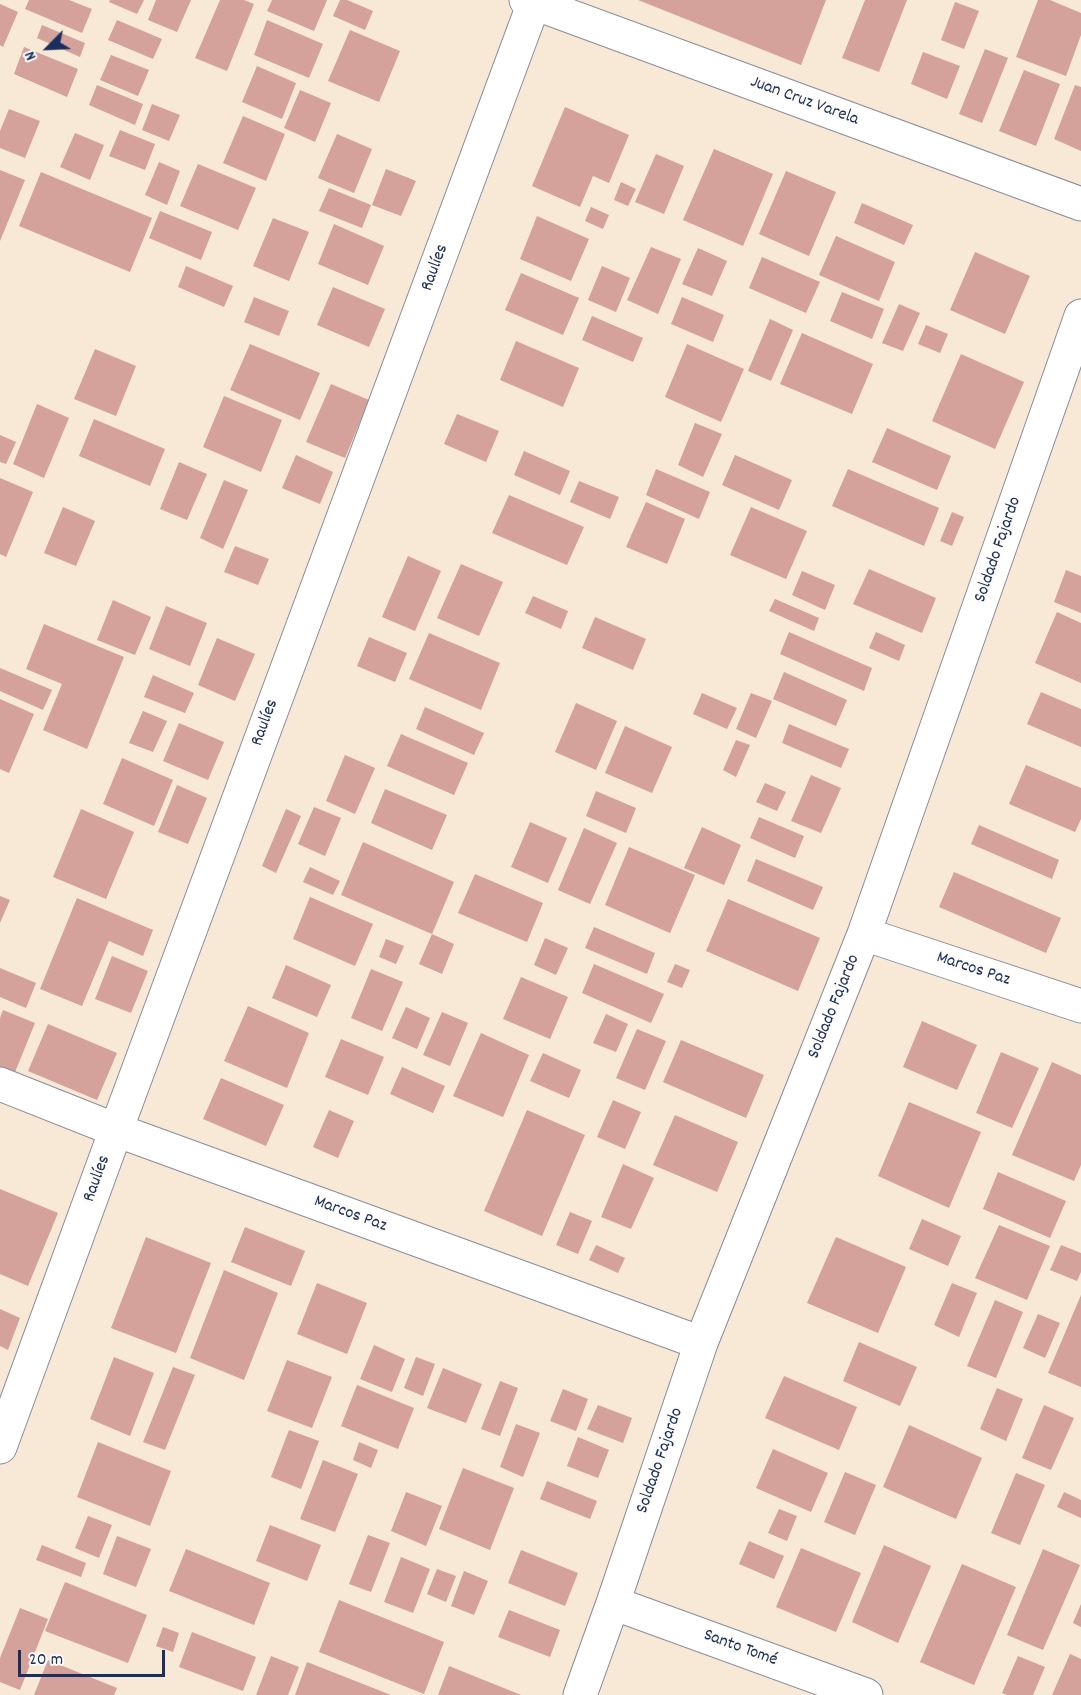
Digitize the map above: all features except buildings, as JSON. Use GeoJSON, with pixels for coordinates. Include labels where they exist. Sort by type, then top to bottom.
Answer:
{"type":"FeatureCollection","features":[{"type":"Feature","properties":{"kind":"street","name":"Juan Cruz Varela"},"geometry":{"type":"LineString","coordinates":[[532,1],[1081,204]]}},
{"type":"Feature","properties":{"kind":"street","name":"Raulíes"},"geometry":{"type":"LineString","coordinates":[[0,1448],[532,1]]}},
{"type":"Feature","properties":{"kind":"street","name":"Soldado Fajardo"},"geometry":{"type":"LineString","coordinates":[[580,1695],[701,1343],[864,934],[1081,316]]}},
{"type":"Feature","properties":{"kind":"street","name":"Marcos Paz"},"geometry":{"type":"LineString","coordinates":[[864,934],[1081,1006]]}},
{"type":"Feature","properties":{"kind":"street","name":"Marcos Paz"},"geometry":{"type":"LineString","coordinates":[[0,1084],[116,1130],[701,1343]]}},
{"type":"Feature","properties":{"kind":"street","name":"Santo Tomé"},"geometry":{"type":"LineString","coordinates":[[613,1604],[866,1695]]}}]}
